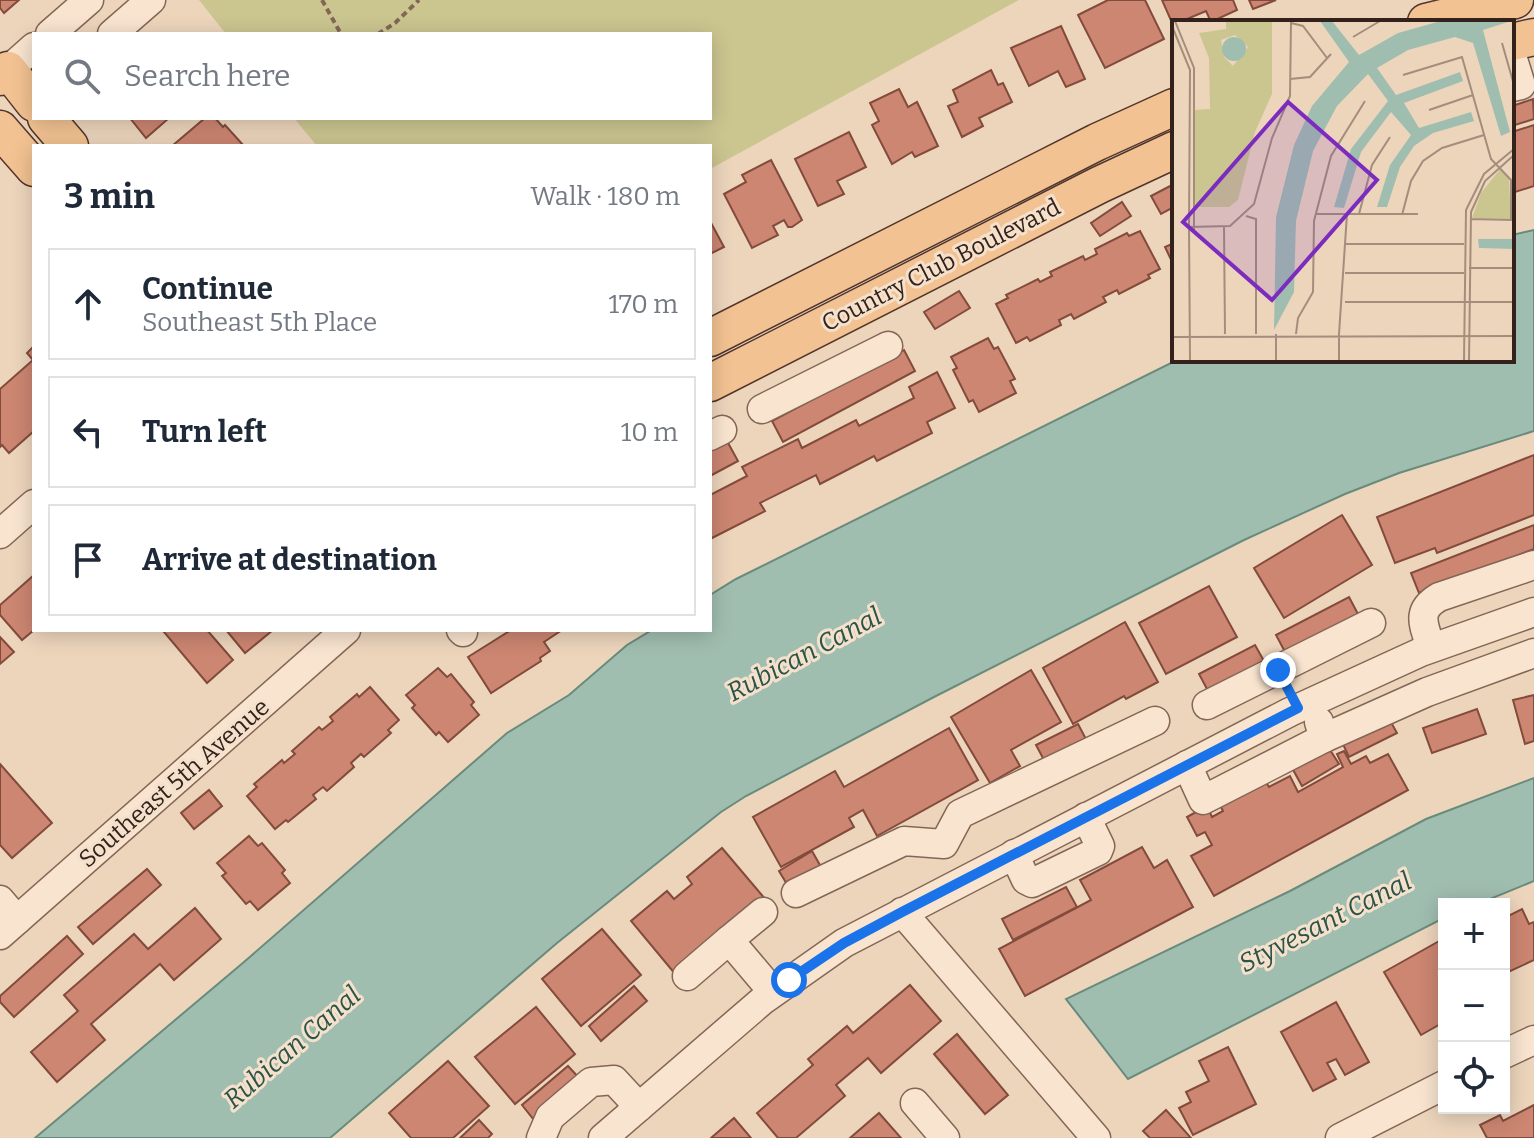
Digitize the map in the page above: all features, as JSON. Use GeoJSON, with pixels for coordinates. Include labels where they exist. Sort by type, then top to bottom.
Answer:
{"type":"FeatureCollection","features":[{"type":"Feature","properties":{"kind":"main road"},"geometry":{"type":"LineString","coordinates":[[1434,20],[1515,0]]}},
{"type":"Feature","properties":{"kind":"main road"},"geometry":{"type":"LineString","coordinates":[[1514,42],[1534,37]]}},
{"type":"Feature","properties":{"kind":"main road"},"geometry":{"type":"LineString","coordinates":[[14,65],[32,99]]}},
{"type":"Feature","properties":{"kind":"main road"},"geometry":{"type":"LineString","coordinates":[[1159,114],[1167,154]]}},
{"type":"Feature","properties":{"kind":"main road","name":"Country Club Boulevard"},"geometry":{"type":"LineString","coordinates":[[712,337],[1159,114]]}},
{"type":"Feature","properties":{"kind":"main road"},"geometry":{"type":"LineString","coordinates":[[48,120],[68,144]]}},
{"type":"Feature","properties":{"kind":"main road"},"geometry":{"type":"LineString","coordinates":[[0,130],[32,166]]}},
{"type":"Feature","properties":{"kind":"main road","name":"Country Club Boulevard"},"geometry":{"type":"LineString","coordinates":[[712,382],[1099,185],[1167,154]]}},
{"type":"Feature","properties":{"kind":"main road"},"geometry":{"type":"LineString","coordinates":[[938,223],[956,257]]}},
{"type":"Feature","properties":{"kind":"street"},"geometry":{"type":"LineString","coordinates":[[52,32],[89,0]]}},
{"type":"Feature","properties":{"kind":"street"},"geometry":{"type":"LineString","coordinates":[[114,32],[139,4]]}},
{"type":"Feature","properties":{"kind":"street"},"geometry":{"type":"LineString","coordinates":[[1514,62],[1521,85],[1514,87]]}},
{"type":"Feature","properties":{"kind":"street"},"geometry":{"type":"LineString","coordinates":[[0,130],[32,105]]}},
{"type":"Feature","properties":{"kind":"street"},"geometry":{"type":"LineString","coordinates":[[809,332],[829,375]]}},
{"type":"Feature","properties":{"kind":"street"},"geometry":{"type":"LineString","coordinates":[[762,409],[888,346]]}},
{"type":"Feature","properties":{"kind":"street"},"geometry":{"type":"LineString","coordinates":[[0,534],[32,506]]}},
{"type":"Feature","properties":{"kind":"street"},"geometry":{"type":"LineString","coordinates":[[1431,648],[1423,622],[1423,612],[1428,603],[1534,565]]}},
{"type":"Feature","properties":{"kind":"street"},"geometry":{"type":"LineString","coordinates":[[603,1138],[773,992],[844,943],[1305,705],[1431,648],[1534,612]]}},
{"type":"Feature","properties":{"kind":"street"},"geometry":{"type":"LineString","coordinates":[[1207,705],[1371,623]]}},
{"type":"Feature","properties":{"kind":"street","name":"Southeast 5th Avenue"},"geometry":{"type":"LineString","coordinates":[[6,918],[344,632]]}},
{"type":"Feature","properties":{"kind":"street"},"geometry":{"type":"LineString","coordinates":[[1187,765],[1203,800],[1324,738],[1427,692],[1534,653]]}},
{"type":"Feature","properties":{"kind":"street"},"geometry":{"type":"LineString","coordinates":[[1278,670],[1305,705],[1324,738]]}},
{"type":"Feature","properties":{"kind":"street"},"geometry":{"type":"LineString","coordinates":[[944,844],[960,814],[1155,721]]}},
{"type":"Feature","properties":{"kind":"street"},"geometry":{"type":"LineString","coordinates":[[796,893],[904,841],[944,844]]}},
{"type":"Feature","properties":{"kind":"street"},"geometry":{"type":"LineString","coordinates":[[944,844],[961,881]]}},
{"type":"Feature","properties":{"kind":"street"},"geometry":{"type":"LineString","coordinates":[[687,976],[763,912]]}},
{"type":"Feature","properties":{"kind":"street"},"geometry":{"type":"LineString","coordinates":[[902,912],[1096,1138]]}},
{"type":"Feature","properties":{"kind":"street"},"geometry":{"type":"LineString","coordinates":[[729,940],[773,992]]}},
{"type":"Feature","properties":{"kind":"street"},"geometry":{"type":"LineString","coordinates":[[1510,1051],[1534,1040]]}},
{"type":"Feature","properties":{"kind":"street"},"geometry":{"type":"LineString","coordinates":[[541,1138],[550,1117],[591,1082],[614,1080],[639,1107]]}},
{"type":"Feature","properties":{"kind":"street"},"geometry":{"type":"LineString","coordinates":[[1340,1138],[1438,1088]]}},
{"type":"Feature","properties":{"kind":"street"},"geometry":{"type":"LineString","coordinates":[[915,1103],[945,1138]]}},
{"type":"Feature","properties":{"kind":"path"},"geometry":{"type":"LineString","coordinates":[[322,0],[340,32]]}},
{"type":"Feature","properties":{"kind":"path"},"geometry":{"type":"LineString","coordinates":[[381,32],[419,0]]}},
{"type":"Feature","properties":{"kind":"shaded area"},"geometry":{"type":"Polygon","coordinates":[[[199,0],[1019,0],[712,168],[712,144],[315,144],[296,120],[712,120],[712,32],[224,32],[199,0]]]}},
{"type":"Feature","properties":{"kind":"water","name":"Rubican Canal"},"geometry":{"type":"Polygon","coordinates":[[[1534,230],[1534,431],[1399,473],[1244,540],[746,796],[721,812],[557,943],[330,1138],[35,1138],[244,962],[507,733],[569,695],[627,645],[649,632],[712,632],[712,594],[736,579],[1173,362],[1514,362],[1514,235],[1534,230]]]}},
{"type":"Feature","properties":{"kind":"water","name":"Styvesant Canal"},"geometry":{"type":"Polygon","coordinates":[[[1534,778],[1534,881],[1493,898],[1438,898],[1438,921],[1128,1079],[1066,999],[1290,891],[1426,819],[1534,778]]]}},
{"type":"Feature","properties":{"kind":"building"},"geometry":{"type":"Polygon","coordinates":[[[0,0],[19,0],[4,13],[0,0]]]}},
{"type":"Feature","properties":{"kind":"building"},"geometry":{"type":"Polygon","coordinates":[[[1108,0],[1145,0],[1164,39],[1105,68],[1078,15],[1108,0]]]}},
{"type":"Feature","properties":{"kind":"building"},"geometry":{"type":"Polygon","coordinates":[[[1162,0],[1233,0],[1237,10],[1215,20],[1210,20],[1206,11],[1185,20],[1172,20],[1172,23],[1162,0]]]}},
{"type":"Feature","properties":{"kind":"building"},"geometry":{"type":"Polygon","coordinates":[[[1249,0],[1276,0],[1253,9],[1249,0]]]}},
{"type":"Feature","properties":{"kind":"building"},"geometry":{"type":"Polygon","coordinates":[[[1061,26],[1085,79],[1066,87],[1058,71],[1029,86],[1011,48],[1061,26]]]}},
{"type":"Feature","properties":{"kind":"building"},"geometry":{"type":"Polygon","coordinates":[[[991,70],[998,85],[1003,83],[1012,102],[979,118],[983,126],[962,137],[948,106],[958,102],[953,90],[991,70]]]}},
{"type":"Feature","properties":{"kind":"building"},"geometry":{"type":"Polygon","coordinates":[[[899,89],[908,107],[917,102],[938,146],[915,157],[912,152],[892,164],[872,125],[879,121],[870,103],[899,89]]]}},
{"type":"Feature","properties":{"kind":"building"},"geometry":{"type":"Polygon","coordinates":[[[1533,99],[1534,119],[1514,125],[1514,105],[1533,99]]]}},
{"type":"Feature","properties":{"kind":"building"},"geometry":{"type":"Polygon","coordinates":[[[132,120],[167,120],[146,138],[132,120]]]}},
{"type":"Feature","properties":{"kind":"building"},"geometry":{"type":"Polygon","coordinates":[[[203,120],[217,120],[242,144],[174,144],[203,120]]]}},
{"type":"Feature","properties":{"kind":"building"},"geometry":{"type":"Polygon","coordinates":[[[1534,125],[1534,186],[1514,192],[1514,131],[1534,125]]]}},
{"type":"Feature","properties":{"kind":"building"},"geometry":{"type":"Polygon","coordinates":[[[849,132],[866,167],[837,181],[844,194],[818,206],[795,159],[849,132]]]}},
{"type":"Feature","properties":{"kind":"building"},"geometry":{"type":"Polygon","coordinates":[[[771,160],[802,220],[792,227],[788,227],[784,220],[773,226],[778,235],[752,248],[724,194],[746,182],[742,175],[771,160]]]}},
{"type":"Feature","properties":{"kind":"building"},"geometry":{"type":"Polygon","coordinates":[[[1172,185],[1172,208],[1161,214],[1151,196],[1172,185]]]}},
{"type":"Feature","properties":{"kind":"building"},"geometry":{"type":"Polygon","coordinates":[[[1122,202],[1131,216],[1100,236],[1091,223],[1122,202]]]}},
{"type":"Feature","properties":{"kind":"building"},"geometry":{"type":"Polygon","coordinates":[[[712,225],[724,247],[712,253],[712,225]]]}},
{"type":"Feature","properties":{"kind":"building"},"geometry":{"type":"Polygon","coordinates":[[[1140,231],[1160,269],[1148,275],[1150,278],[1119,294],[1117,290],[1103,297],[1106,302],[1074,319],[1071,314],[1059,320],[1061,325],[1030,341],[1027,337],[1016,343],[996,304],[1008,298],[1006,295],[1038,279],[1040,282],[1052,276],[1050,272],[1083,256],[1085,260],[1097,254],[1095,249],[1127,233],[1129,236],[1140,231]]]}},
{"type":"Feature","properties":{"kind":"building"},"geometry":{"type":"Polygon","coordinates":[[[1172,244],[1172,262],[1165,247],[1172,244]]]}},
{"type":"Feature","properties":{"kind":"building"},"geometry":{"type":"Polygon","coordinates":[[[959,291],[970,308],[935,329],[924,312],[959,291]]]}},
{"type":"Feature","properties":{"kind":"building"},"geometry":{"type":"Polygon","coordinates":[[[988,338],[994,349],[998,347],[1015,379],[1010,381],[1016,393],[979,412],[973,400],[969,402],[953,370],[957,368],[951,357],[988,338]]]}},
{"type":"Feature","properties":{"kind":"building"},"geometry":{"type":"Polygon","coordinates":[[[904,350],[915,371],[783,442],[772,421],[904,350]]]}},
{"type":"Feature","properties":{"kind":"building"},"geometry":{"type":"Polygon","coordinates":[[[32,361],[32,433],[9,453],[2,445],[0,447],[0,389],[32,361]]]}},
{"type":"Feature","properties":{"kind":"building"},"geometry":{"type":"Polygon","coordinates":[[[937,372],[955,408],[927,422],[932,433],[877,461],[874,456],[820,484],[816,475],[760,503],[765,511],[712,538],[712,494],[747,476],[742,467],[798,439],[802,448],[856,420],[859,426],[914,398],[909,387],[937,372]]]}},
{"type":"Feature","properties":{"kind":"building"},"geometry":{"type":"Polygon","coordinates":[[[727,441],[738,461],[712,475],[712,448],[727,441]]]}},
{"type":"Feature","properties":{"kind":"building"},"geometry":{"type":"Polygon","coordinates":[[[1534,455],[1534,515],[1437,553],[1435,548],[1395,563],[1377,517],[1534,455]]]}},
{"type":"Feature","properties":{"kind":"building"},"geometry":{"type":"Polygon","coordinates":[[[1342,515],[1372,565],[1284,618],[1254,568],[1342,515]]]}},
{"type":"Feature","properties":{"kind":"building"},"geometry":{"type":"Polygon","coordinates":[[[1534,525],[1534,549],[1419,593],[1411,573],[1534,525]]]}},
{"type":"Feature","properties":{"kind":"building"},"geometry":{"type":"Polygon","coordinates":[[[32,577],[32,632],[22,640],[0,615],[0,605],[32,577]]]}},
{"type":"Feature","properties":{"kind":"building"},"geometry":{"type":"Polygon","coordinates":[[[1209,586],[1237,637],[1166,674],[1139,623],[1209,586]]]}},
{"type":"Feature","properties":{"kind":"building"},"geometry":{"type":"Polygon","coordinates":[[[1349,597],[1358,614],[1285,652],[1276,635],[1349,597]]]}},
{"type":"Feature","properties":{"kind":"building"},"geometry":{"type":"Polygon","coordinates":[[[1125,622],[1158,682],[1126,699],[1124,696],[1073,724],[1043,668],[1125,622]]]}},
{"type":"Feature","properties":{"kind":"building"},"geometry":{"type":"Polygon","coordinates":[[[164,632],[209,632],[233,660],[207,683],[164,632]]]}},
{"type":"Feature","properties":{"kind":"building"},"geometry":{"type":"Polygon","coordinates":[[[228,632],[271,632],[245,653],[228,632]]]}},
{"type":"Feature","properties":{"kind":"building"},"geometry":{"type":"Polygon","coordinates":[[[508,632],[559,632],[544,642],[550,651],[540,658],[541,661],[491,693],[468,657],[508,632]]]}},
{"type":"Feature","properties":{"kind":"building"},"geometry":{"type":"Polygon","coordinates":[[[0,637],[14,652],[0,664],[0,637]]]}},
{"type":"Feature","properties":{"kind":"building"},"geometry":{"type":"Polygon","coordinates":[[[1255,645],[1264,661],[1208,691],[1199,674],[1255,645]]]}},
{"type":"Feature","properties":{"kind":"building"},"geometry":{"type":"Polygon","coordinates":[[[438,668],[447,677],[451,674],[474,702],[471,705],[479,715],[448,742],[439,732],[436,735],[412,708],[415,705],[406,695],[438,668]]]}},
{"type":"Feature","properties":{"kind":"building"},"geometry":{"type":"Polygon","coordinates":[[[1031,670],[1061,722],[1011,750],[1020,766],[990,783],[951,717],[1031,670]]]}},
{"type":"Feature","properties":{"kind":"building"},"geometry":{"type":"Polygon","coordinates":[[[370,687],[399,720],[388,730],[391,733],[364,757],[361,754],[351,763],[354,767],[327,791],[323,787],[313,795],[316,799],[275,829],[247,796],[257,787],[254,784],[282,760],[284,763],[295,754],[292,751],[319,727],[322,730],[333,721],[330,717],[370,687]]]}},
{"type":"Feature","properties":{"kind":"building"},"geometry":{"type":"Polygon","coordinates":[[[1534,695],[1534,741],[1525,744],[1513,700],[1534,695]]]}},
{"type":"Feature","properties":{"kind":"building"},"geometry":{"type":"Polygon","coordinates":[[[1477,709],[1486,734],[1432,753],[1423,728],[1477,709]]]}},
{"type":"Feature","properties":{"kind":"building"},"geometry":{"type":"Polygon","coordinates":[[[1387,715],[1397,733],[1349,757],[1340,738],[1387,715]]]}},
{"type":"Feature","properties":{"kind":"building"},"geometry":{"type":"Polygon","coordinates":[[[1078,724],[1087,741],[1045,762],[1036,745],[1078,724]]]}},
{"type":"Feature","properties":{"kind":"building"},"geometry":{"type":"Polygon","coordinates":[[[949,728],[978,780],[877,836],[863,810],[849,818],[854,827],[781,867],[753,817],[835,771],[844,787],[949,728]]]}},
{"type":"Feature","properties":{"kind":"building"},"geometry":{"type":"Polygon","coordinates":[[[1327,745],[1339,764],[1302,786],[1291,766],[1327,745]]]}},
{"type":"Feature","properties":{"kind":"building"},"geometry":{"type":"Polygon","coordinates":[[[1344,751],[1351,764],[1366,756],[1370,763],[1388,754],[1408,790],[1214,896],[1191,856],[1212,845],[1205,832],[1197,836],[1187,817],[1207,806],[1212,817],[1223,811],[1218,801],[1263,777],[1269,787],[1290,776],[1298,792],[1343,767],[1337,754],[1344,751]]]}},
{"type":"Feature","properties":{"kind":"building"},"geometry":{"type":"Polygon","coordinates":[[[0,764],[52,823],[12,858],[0,845],[0,764]]]}},
{"type":"Feature","properties":{"kind":"building"},"geometry":{"type":"Polygon","coordinates":[[[209,790],[222,806],[194,829],[181,813],[209,790]]]}},
{"type":"Feature","properties":{"kind":"building"},"geometry":{"type":"Polygon","coordinates":[[[249,836],[258,846],[262,843],[285,870],[282,873],[290,883],[258,910],[250,901],[246,904],[222,876],[226,873],[217,863],[249,836]]]}},
{"type":"Feature","properties":{"kind":"building"},"geometry":{"type":"Polygon","coordinates":[[[1142,847],[1154,868],[1167,860],[1193,907],[1025,996],[999,949],[1091,900],[1080,880],[1142,847]]]}},
{"type":"Feature","properties":{"kind":"building"},"geometry":{"type":"Polygon","coordinates":[[[722,848],[766,900],[676,975],[631,921],[667,891],[674,899],[692,884],[687,877],[722,848]]]}},
{"type":"Feature","properties":{"kind":"building"},"geometry":{"type":"Polygon","coordinates":[[[812,851],[821,867],[788,886],[779,871],[812,851]]]}},
{"type":"Feature","properties":{"kind":"building"},"geometry":{"type":"Polygon","coordinates":[[[147,869],[161,885],[93,944],[78,927],[147,869]]]}},
{"type":"Feature","properties":{"kind":"building"},"geometry":{"type":"Polygon","coordinates":[[[1066,887],[1077,907],[1013,940],[1002,919],[1066,887]]]}},
{"type":"Feature","properties":{"kind":"building"},"geometry":{"type":"Polygon","coordinates":[[[195,908],[221,939],[174,980],[160,964],[91,1024],[105,1040],[57,1082],[31,1052],[78,1011],[64,995],[134,934],[148,949],[195,908]]]}},
{"type":"Feature","properties":{"kind":"building"},"geometry":{"type":"Polygon","coordinates":[[[1522,909],[1529,924],[1534,922],[1534,960],[1510,971],[1510,970],[1510,915],[1522,909]]]}},
{"type":"Feature","properties":{"kind":"building"},"geometry":{"type":"Polygon","coordinates":[[[602,929],[641,975],[581,1026],[542,979],[602,929]]]}},
{"type":"Feature","properties":{"kind":"building"},"geometry":{"type":"Polygon","coordinates":[[[67,936],[83,954],[14,1017],[0,1002],[0,996],[67,936]]]}},
{"type":"Feature","properties":{"kind":"building"},"geometry":{"type":"Polygon","coordinates":[[[1438,942],[1438,1025],[1421,1035],[1384,972],[1438,942]]]}},
{"type":"Feature","properties":{"kind":"building"},"geometry":{"type":"Polygon","coordinates":[[[910,985],[941,1021],[881,1073],[868,1058],[836,1085],[845,1096],[796,1138],[778,1138],[757,1113],[813,1065],[808,1059],[847,1026],[853,1033],[910,985]]]}},
{"type":"Feature","properties":{"kind":"building"},"geometry":{"type":"Polygon","coordinates":[[[634,986],[647,1001],[601,1041],[589,1026],[634,986]]]}},
{"type":"Feature","properties":{"kind":"building"},"geometry":{"type":"Polygon","coordinates":[[[1336,1002],[1369,1062],[1345,1075],[1336,1059],[1327,1063],[1336,1079],[1313,1091],[1281,1032],[1336,1002]]]}},
{"type":"Feature","properties":{"kind":"building"},"geometry":{"type":"Polygon","coordinates":[[[536,1007],[575,1054],[515,1104],[475,1057],[536,1007]]]}},
{"type":"Feature","properties":{"kind":"building"},"geometry":{"type":"Polygon","coordinates":[[[957,1034],[1008,1095],[985,1114],[934,1054],[957,1034]]]}},
{"type":"Feature","properties":{"kind":"building"},"geometry":{"type":"Polygon","coordinates":[[[1228,1047],[1256,1104],[1193,1135],[1179,1108],[1191,1102],[1186,1092],[1209,1081],[1199,1061],[1228,1047]]]}},
{"type":"Feature","properties":{"kind":"building"},"geometry":{"type":"Polygon","coordinates":[[[448,1061],[489,1106],[453,1138],[411,1138],[389,1113],[448,1061]]]}},
{"type":"Feature","properties":{"kind":"building"},"geometry":{"type":"Polygon","coordinates":[[[568,1066],[581,1080],[534,1120],[522,1105],[568,1066]]]}},
{"type":"Feature","properties":{"kind":"building"},"geometry":{"type":"Polygon","coordinates":[[[1534,1105],[1534,1138],[1487,1138],[1480,1125],[1500,1115],[1503,1121],[1534,1105]]]}},
{"type":"Feature","properties":{"kind":"building"},"geometry":{"type":"Polygon","coordinates":[[[1166,1110],[1191,1138],[1150,1138],[1143,1131],[1166,1110]]]}},
{"type":"Feature","properties":{"kind":"building"},"geometry":{"type":"Polygon","coordinates":[[[879,1113],[901,1138],[850,1138],[879,1113]]]}},
{"type":"Feature","properties":{"kind":"building"},"geometry":{"type":"Polygon","coordinates":[[[734,1118],[751,1138],[711,1138],[734,1118]]]}},
{"type":"Feature","properties":{"kind":"building"},"geometry":{"type":"Polygon","coordinates":[[[479,1120],[492,1134],[488,1138],[460,1138],[479,1120]]]}},
{"type":"Feature","properties":{"kind":"route"},"geometry":{"type":"LineString","coordinates":[[789,980],[844,943],[902,912],[1298,708],[1278,670]]}}]}
